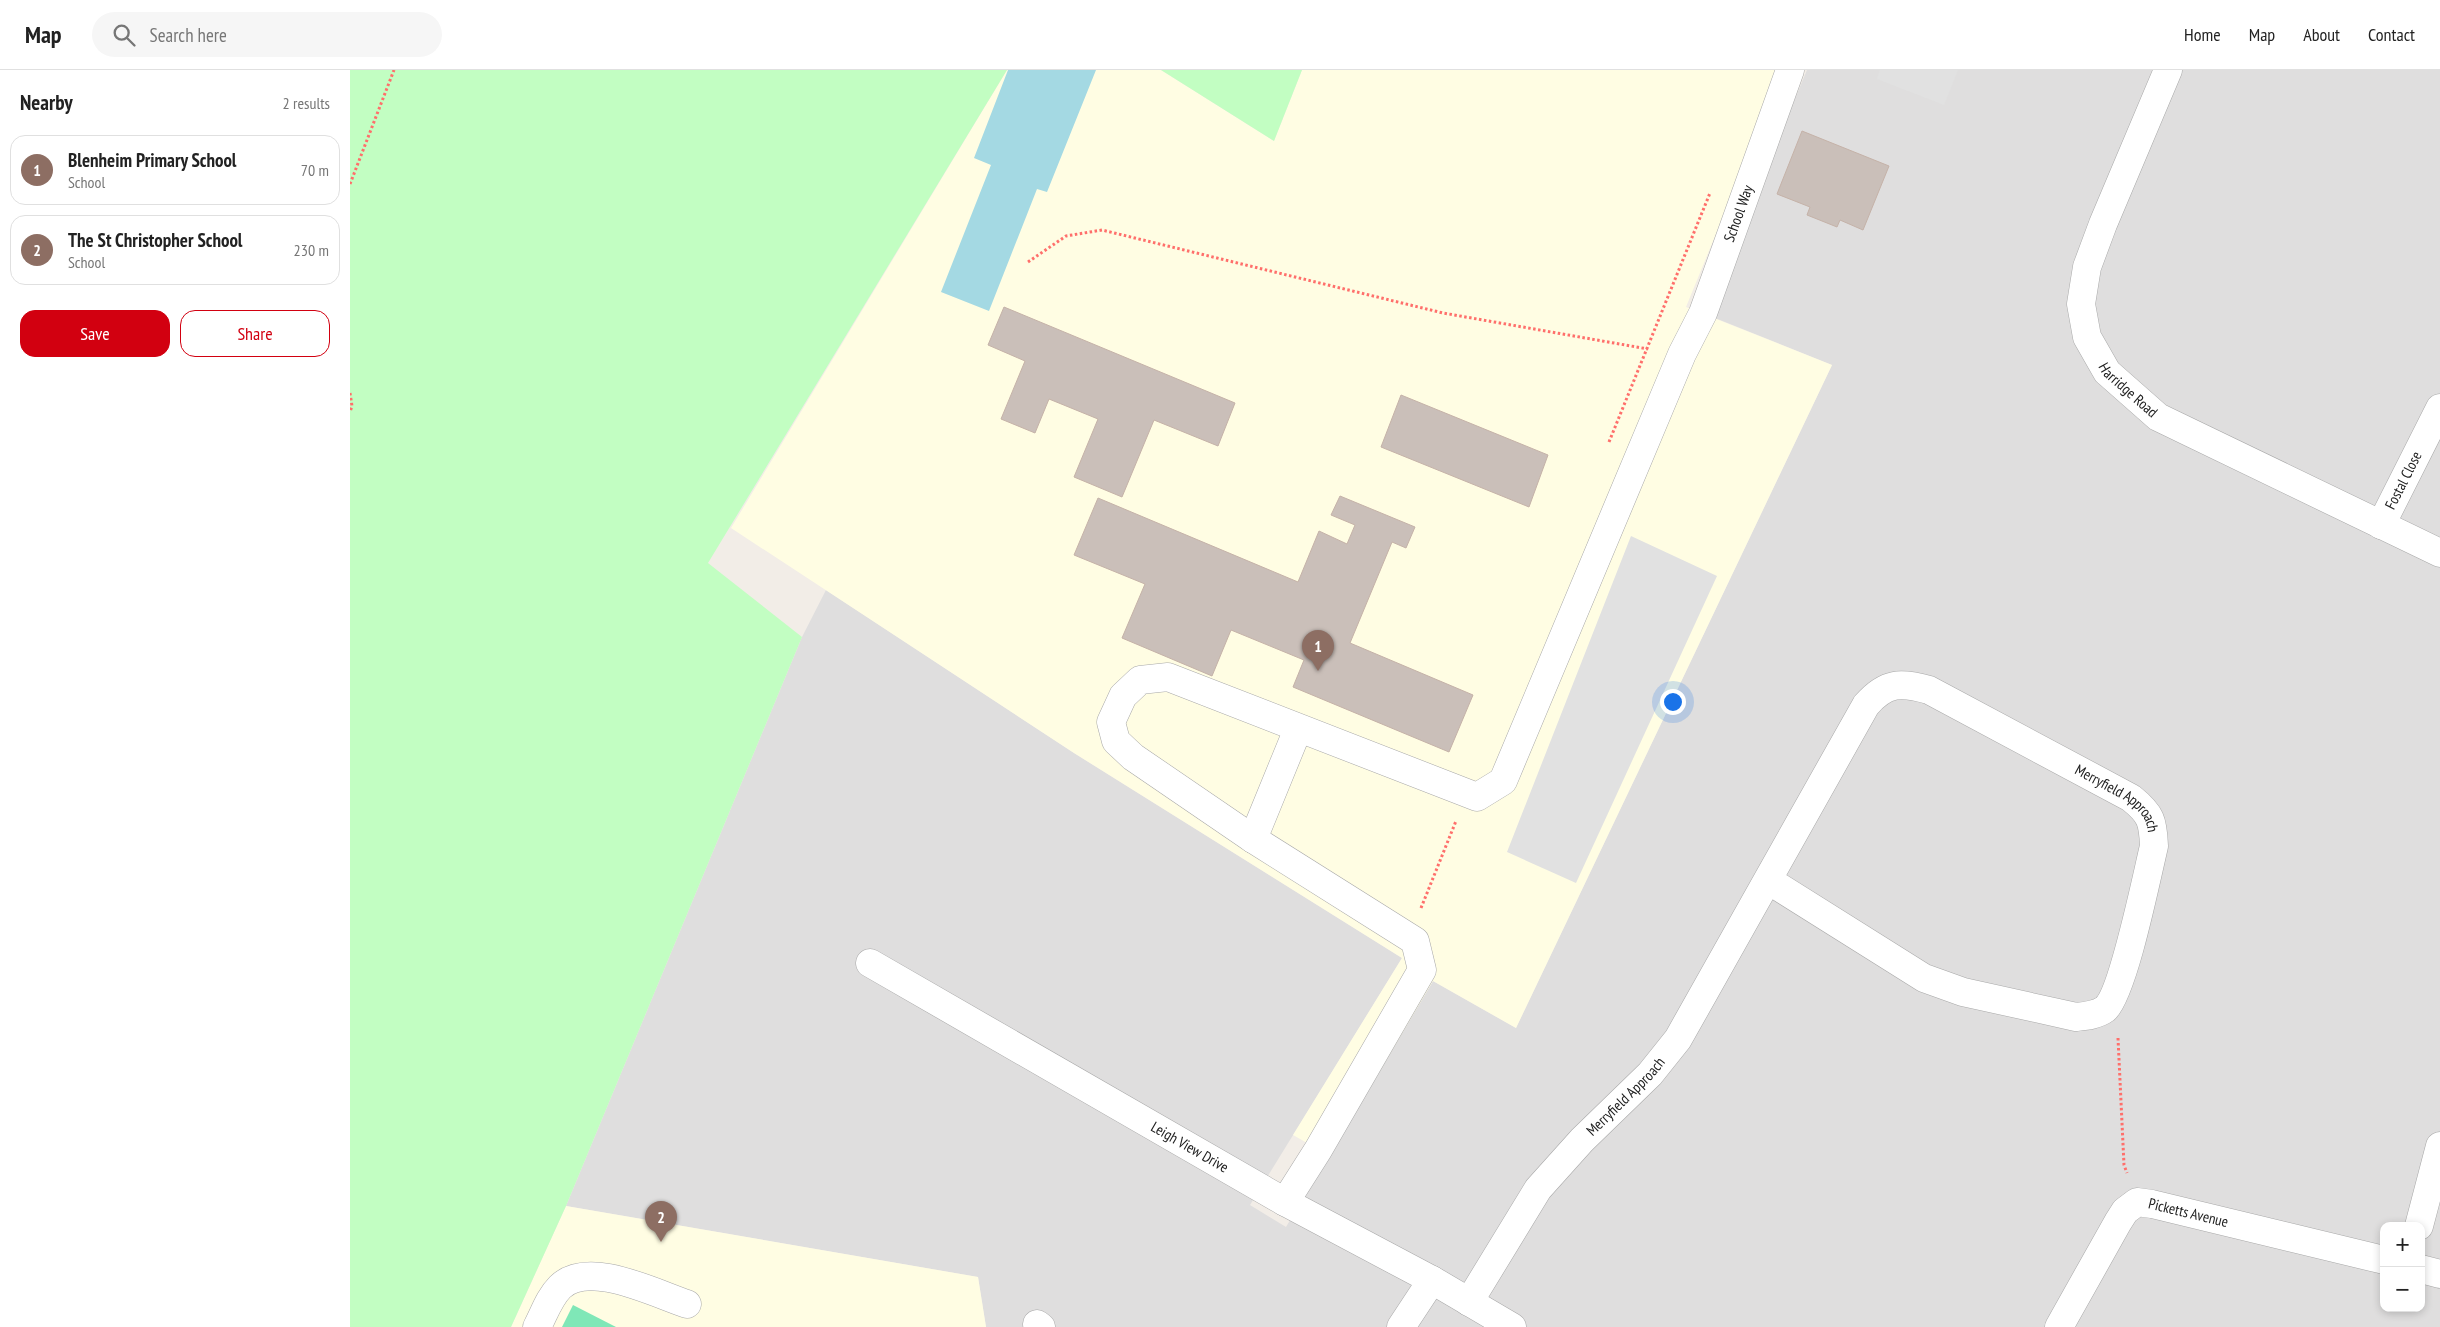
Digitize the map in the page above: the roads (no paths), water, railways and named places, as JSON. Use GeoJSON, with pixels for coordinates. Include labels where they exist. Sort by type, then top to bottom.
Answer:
{"type":"FeatureCollection","features":[{"type":"Feature","properties":{"kind":"street","name":"School Way"},"geometry":{"type":"LineString","coordinates":[[1298,729],[1477,797],[1503,781],[1682,354],[1703,313],[1790,70]]}},
{"type":"Feature","properties":{"kind":"street","name":"Harridge Road"},"geometry":{"type":"LineString","coordinates":[[2168,70],[2103,224],[2087,267],[2081,304],[2087,337],[2107,372],[2158,417],[2440,553]]}},
{"type":"Feature","properties":{"kind":"street","name":"Fostal Close"},"geometry":{"type":"LineString","coordinates":[[2381,525],[2440,408]]}},
{"type":"Feature","properties":{"kind":"street"},"geometry":{"type":"LineString","coordinates":[[1253,839],[1298,729],[1168,677],[1140,680],[1123,696],[1111,722],[1116,741],[1133,757],[1253,839],[1415,941],[1422,970],[1318,1150],[1285,1202]]}},
{"type":"Feature","properties":{"kind":"street","name":"Merryfield Approach"},"geometry":{"type":"LineString","coordinates":[[1469,1302],[1538,1189],[1582,1140],[1650,1074],[1678,1039],[1866,705],[1876,693],[1892,685],[1909,684],[1929,690],[2131,798],[2147,810],[2153,826],[2154,846],[2118,988],[2105,1009],[2089,1016],[2076,1017],[1963,992],[1924,978],[1768,880]]}},
{"type":"Feature","properties":{"kind":"street","name":"Leigh View Drive"},"geometry":{"type":"LineString","coordinates":[[870,963],[1285,1202],[1432,1280],[1512,1327]]}},
{"type":"Feature","properties":{"kind":"street"},"geometry":{"type":"LineString","coordinates":[[2420,1222],[2440,1146]]}},
{"type":"Feature","properties":{"kind":"street","name":"Picketts Avenue"},"geometry":{"type":"LineString","coordinates":[[2059,1327],[2118,1222],[2125,1211],[2137,1202],[2380,1259]]}},
{"type":"Feature","properties":{"kind":"street"},"geometry":{"type":"LineString","coordinates":[[2425,1270],[2440,1274]]}},
{"type":"Feature","properties":{"kind":"street"},"geometry":{"type":"LineString","coordinates":[[537,1327],[552,1297],[560,1287],[571,1279],[578,1277],[594,1275],[687,1304]]}},
{"type":"Feature","properties":{"kind":"street"},"geometry":{"type":"LineString","coordinates":[[1401,1327],[1432,1280]]}},
{"type":"Feature","properties":{"kind":"water"},"geometry":{"type":"Polygon","coordinates":[[[1008,70],[1096,70],[1047,192],[1037,189],[989,311],[941,292],[991,165],[974,158],[1008,70]]]}},
{"type":"Feature","properties":{"kind":"place","name":"Blenheim Primary School"},"geometry":{"type":"Point","coordinates":[1318,671]}},
{"type":"Feature","properties":{"kind":"place","name":"The St Christopher School"},"geometry":{"type":"Point","coordinates":[661,1242]}}]}
